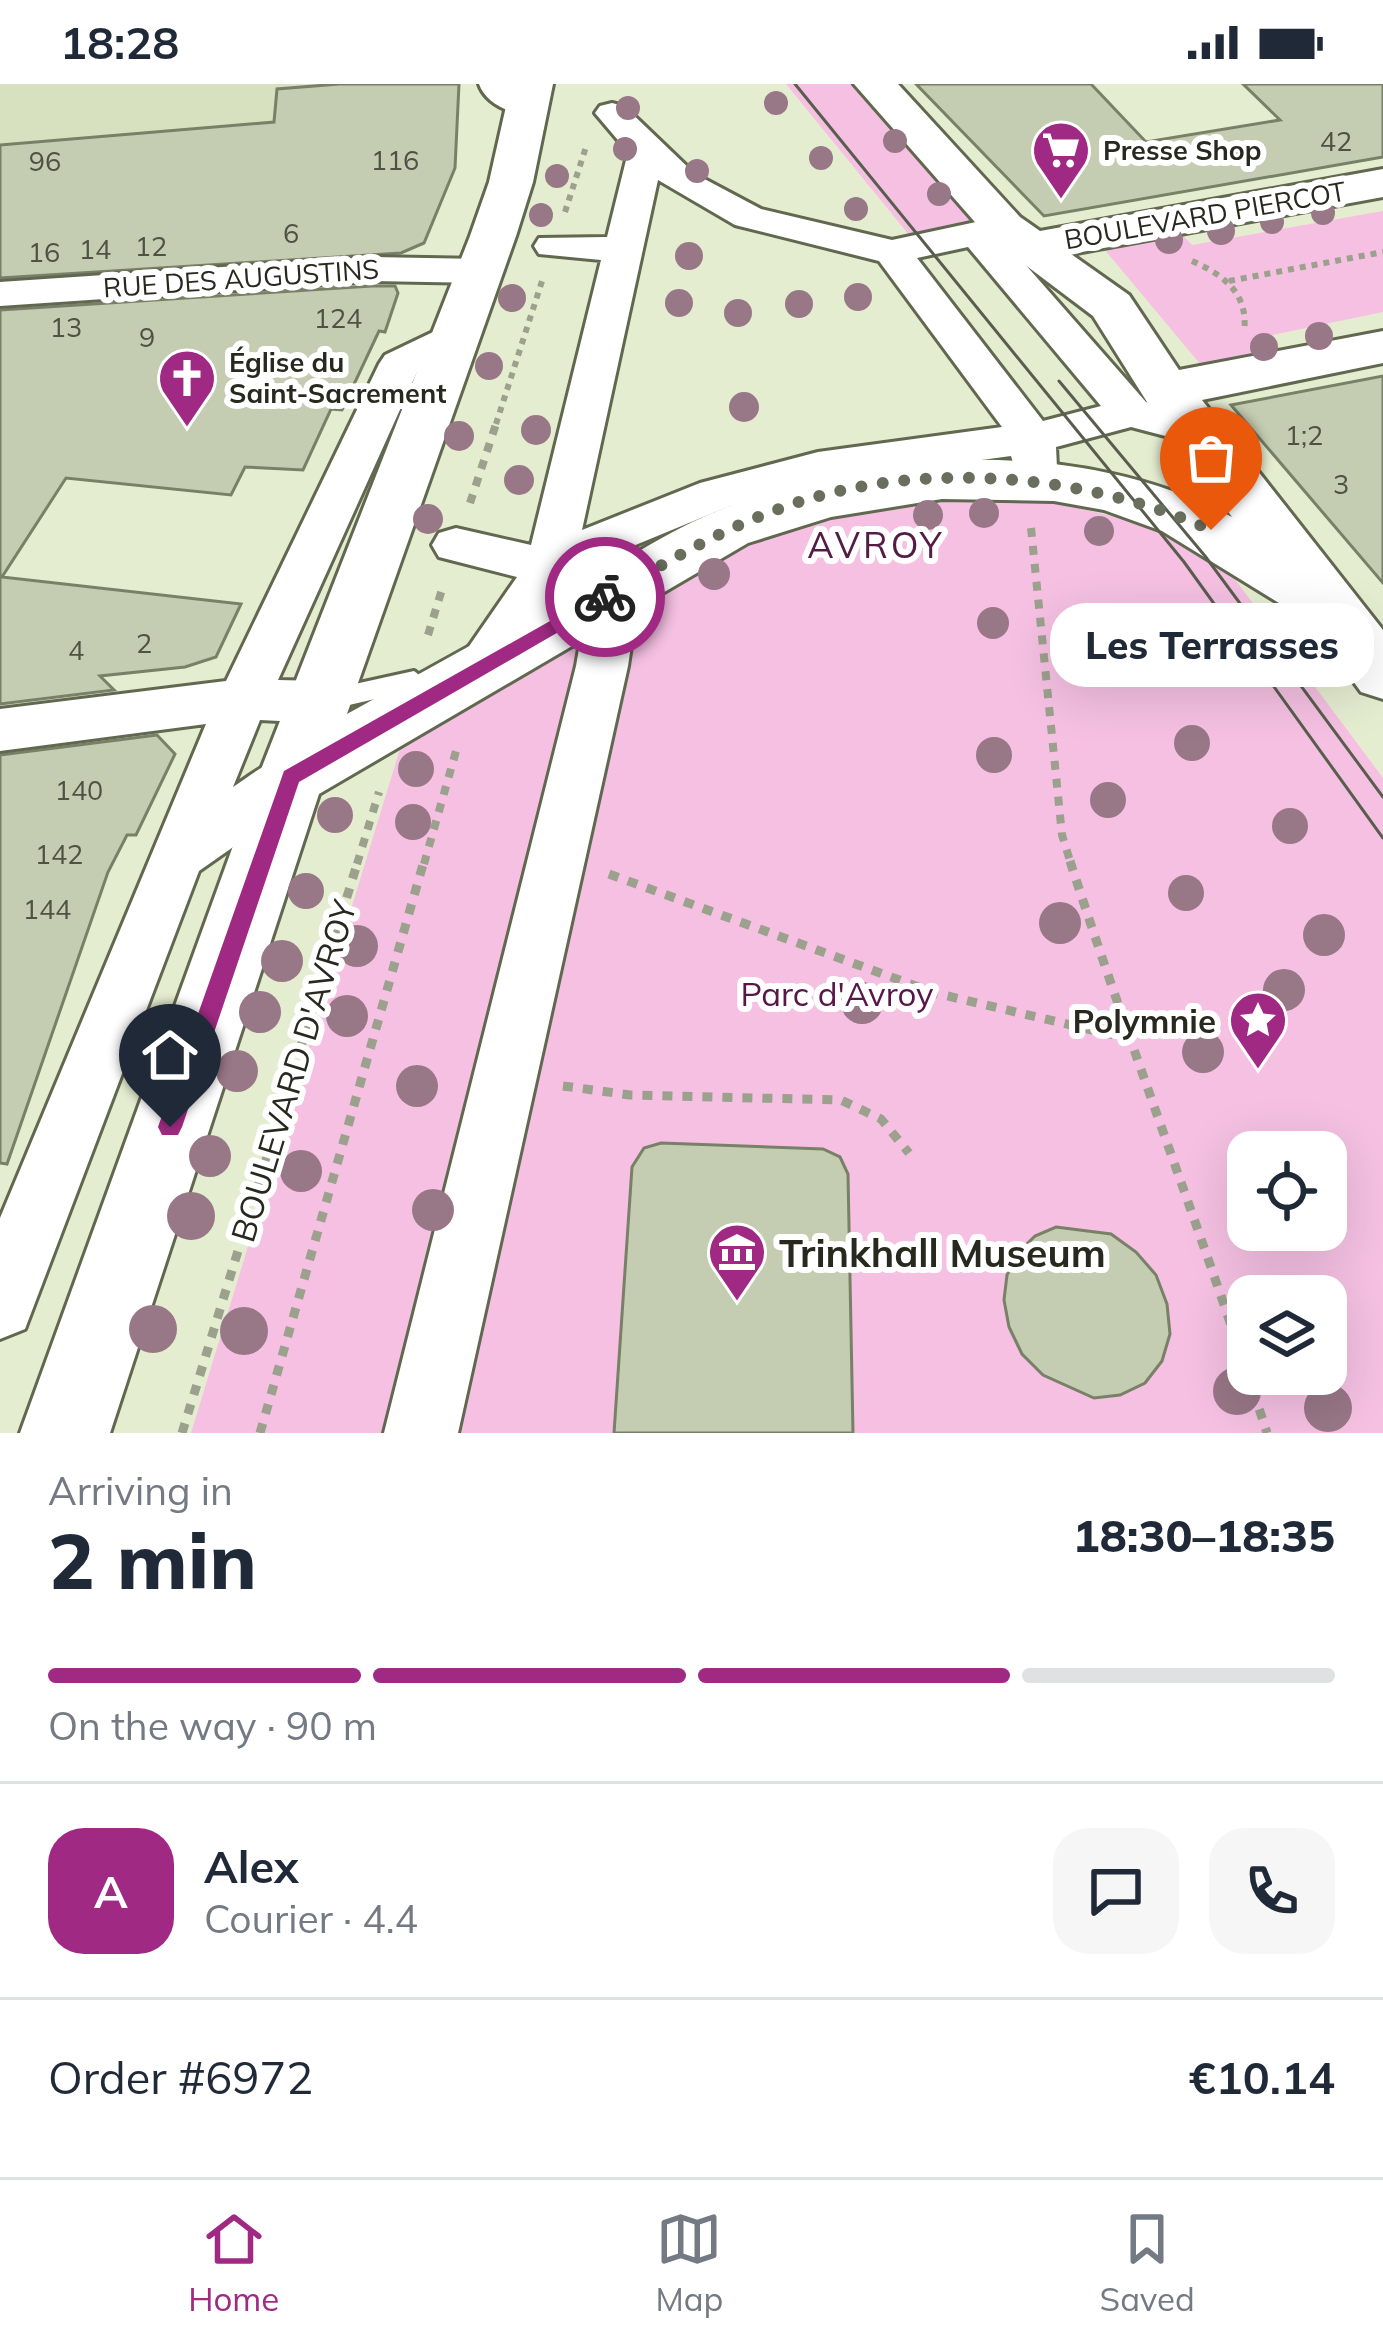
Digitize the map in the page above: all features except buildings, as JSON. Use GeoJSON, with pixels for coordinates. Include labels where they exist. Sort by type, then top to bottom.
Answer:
{"type":"FeatureCollection","features":[{"type":"Feature","properties":{"kind":"street"},"geometry":{"type":"LineString","coordinates":[[875,84],[1018,253],[1092,367],[1161,400]]}},
{"type":"Feature","properties":{"kind":"street"},"geometry":{"type":"LineString","coordinates":[[65,1433],[291,777],[512,182],[518,91]]}},
{"type":"Feature","properties":{"kind":"street"},"geometry":{"type":"LineString","coordinates":[[599,129],[646,151],[682,182],[748,217],[892,252],[1018,253],[1111,306],[1161,400],[1383,675]]}},
{"type":"Feature","properties":{"kind":"street"},"geometry":{"type":"LineString","coordinates":[[480,668],[550,567],[646,151]]}},
{"type":"Feature","properties":{"kind":"street","name":"BOULEVARD PIERCOT"},"geometry":{"type":"LineString","coordinates":[[1018,253],[1383,183]]}},
{"type":"Feature","properties":{"kind":"street"},"geometry":{"type":"LineString","coordinates":[[553,246],[623,249]]}},
{"type":"Feature","properties":{"kind":"street"},"geometry":{"type":"LineString","coordinates":[[892,252],[1034,460]]}},
{"type":"Feature","properties":{"kind":"street","name":"RUE DES AUGUSTINS"},"geometry":{"type":"LineString","coordinates":[[0,294],[372,269],[481,271]]}},
{"type":"Feature","properties":{"kind":"street"},"geometry":{"type":"LineString","coordinates":[[0,1304],[176,856],[243,699],[400,364],[456,334]]}},
{"type":"Feature","properties":{"kind":"street"},"geometry":{"type":"LineString","coordinates":[[176,856],[410,696],[480,668],[728,529],[792,504],[1034,460],[1161,400],[1383,346]]}},
{"type":"Feature","properties":{"kind":"street"},"geometry":{"type":"LineString","coordinates":[[456,545],[550,567],[604,539],[716,494],[818,467],[1034,460],[1094,490],[1168,510],[1211,530],[1333,608]]}},
{"type":"Feature","properties":{"kind":"street"},"geometry":{"type":"LineString","coordinates":[[421,1433],[602,666],[614,592]]}},
{"type":"Feature","properties":{"kind":"street"},"geometry":{"type":"LineString","coordinates":[[0,730],[243,699],[319,702]]}},
{"type":"Feature","properties":{"kind":"lane"},"geometry":{"type":"LineString","coordinates":[[319,702],[410,696]]}},
{"type":"Feature","properties":{"kind":"path","name":"BOULEVARD D'AVROY"},"geometry":{"type":"LineString","coordinates":[[182,1433],[456,545],[553,246],[599,129]]}},
{"type":"Feature","properties":{"kind":"path"},"geometry":{"type":"LineString","coordinates":[[1228,281],[1383,252]]}},
{"type":"Feature","properties":{"kind":"path"},"geometry":{"type":"LineString","coordinates":[[1161,400],[1198,361],[1234,344],[1247,317],[1241,297],[1228,281],[1177,255]]}},
{"type":"Feature","properties":{"kind":"path"},"geometry":{"type":"LineString","coordinates":[[1034,460],[1031,526],[1062,836],[1126,1039],[1214,1268],[1267,1433]]}},
{"type":"Feature","properties":{"kind":"path"},"geometry":{"type":"LineString","coordinates":[[260,1433],[480,668]]}},
{"type":"Feature","properties":{"kind":"path"},"geometry":{"type":"LineString","coordinates":[[557,855],[935,992],[1126,1039]]}},
{"type":"Feature","properties":{"kind":"path"},"geometry":{"type":"LineString","coordinates":[[506,1064],[572,1090],[841,1100],[866,1107],[889,1122],[909,1154]]}},
{"type":"Feature","properties":{"kind":"shaded area"},"geometry":{"type":"Polygon","coordinates":[[[0,84],[339,84],[277,89],[274,122],[0,183],[0,84]]]}},
{"type":"Feature","properties":{"kind":"green space"},"geometry":{"type":"Polygon","coordinates":[[[786,84],[870,84],[995,223],[914,241],[786,84]]]}},
{"type":"Feature","properties":{"kind":"green space"},"geometry":{"type":"Polygon","coordinates":[[[1383,211],[1383,312],[1267,336],[1282,356],[1206,371],[1099,243],[1177,229],[1192,245],[1383,211]]]}},
{"type":"Feature","properties":{"kind":"green space","name":"Parc d'Avroy"},"geometry":{"type":"Polygon","coordinates":[[[1002,496],[1090,511],[1173,537],[1225,566],[1383,778],[1383,1433],[191,1433],[403,739],[740,538],[890,501],[1002,496]]]}},
{"type":"Feature","properties":{"kind":"tram line"},"geometry":{"type":"LineString","coordinates":[[795,84],[1184,562],[1383,838]]}},
{"type":"Feature","properties":{"kind":"tram line"},"geometry":{"type":"LineString","coordinates":[[1059,381],[1205,556],[1383,797]]}},
{"type":"Feature","properties":{"kind":"way so far"},"geometry":{"type":"LineString","coordinates":[[605,597],[728,529],[792,504],[870,487],[944,480],[1035,482],[1153,504],[1211,530]]}},
{"type":"Feature","properties":{"kind":"place","name":"Presse Shop"},"geometry":{"type":"Point","coordinates":[1061,201]}},
{"type":"Feature","properties":{"kind":"place","name":"Église du Saint-Sacrement"},"geometry":{"type":"Point","coordinates":[187,429]}},
{"type":"Feature","properties":{"kind":"place","name":"Les Terrasses"},"geometry":{"type":"Point","coordinates":[1211,530]}},
{"type":"Feature","properties":{"kind":"place","name":"Polymnie"},"geometry":{"type":"Point","coordinates":[1258,1071]}},
{"type":"Feature","properties":{"kind":"place","name":"Trinkhall Museum"},"geometry":{"type":"Point","coordinates":[737,1303]}},
{"type":"Feature","properties":{"kind":"district","name":"AVROY"},"geometry":{"type":"Point","coordinates":[876,544]}},
{"type":"Feature","properties":{"kind":"route"},"geometry":{"type":"LineString","coordinates":[[170,1127],[291,777],[605,597]]}}]}
